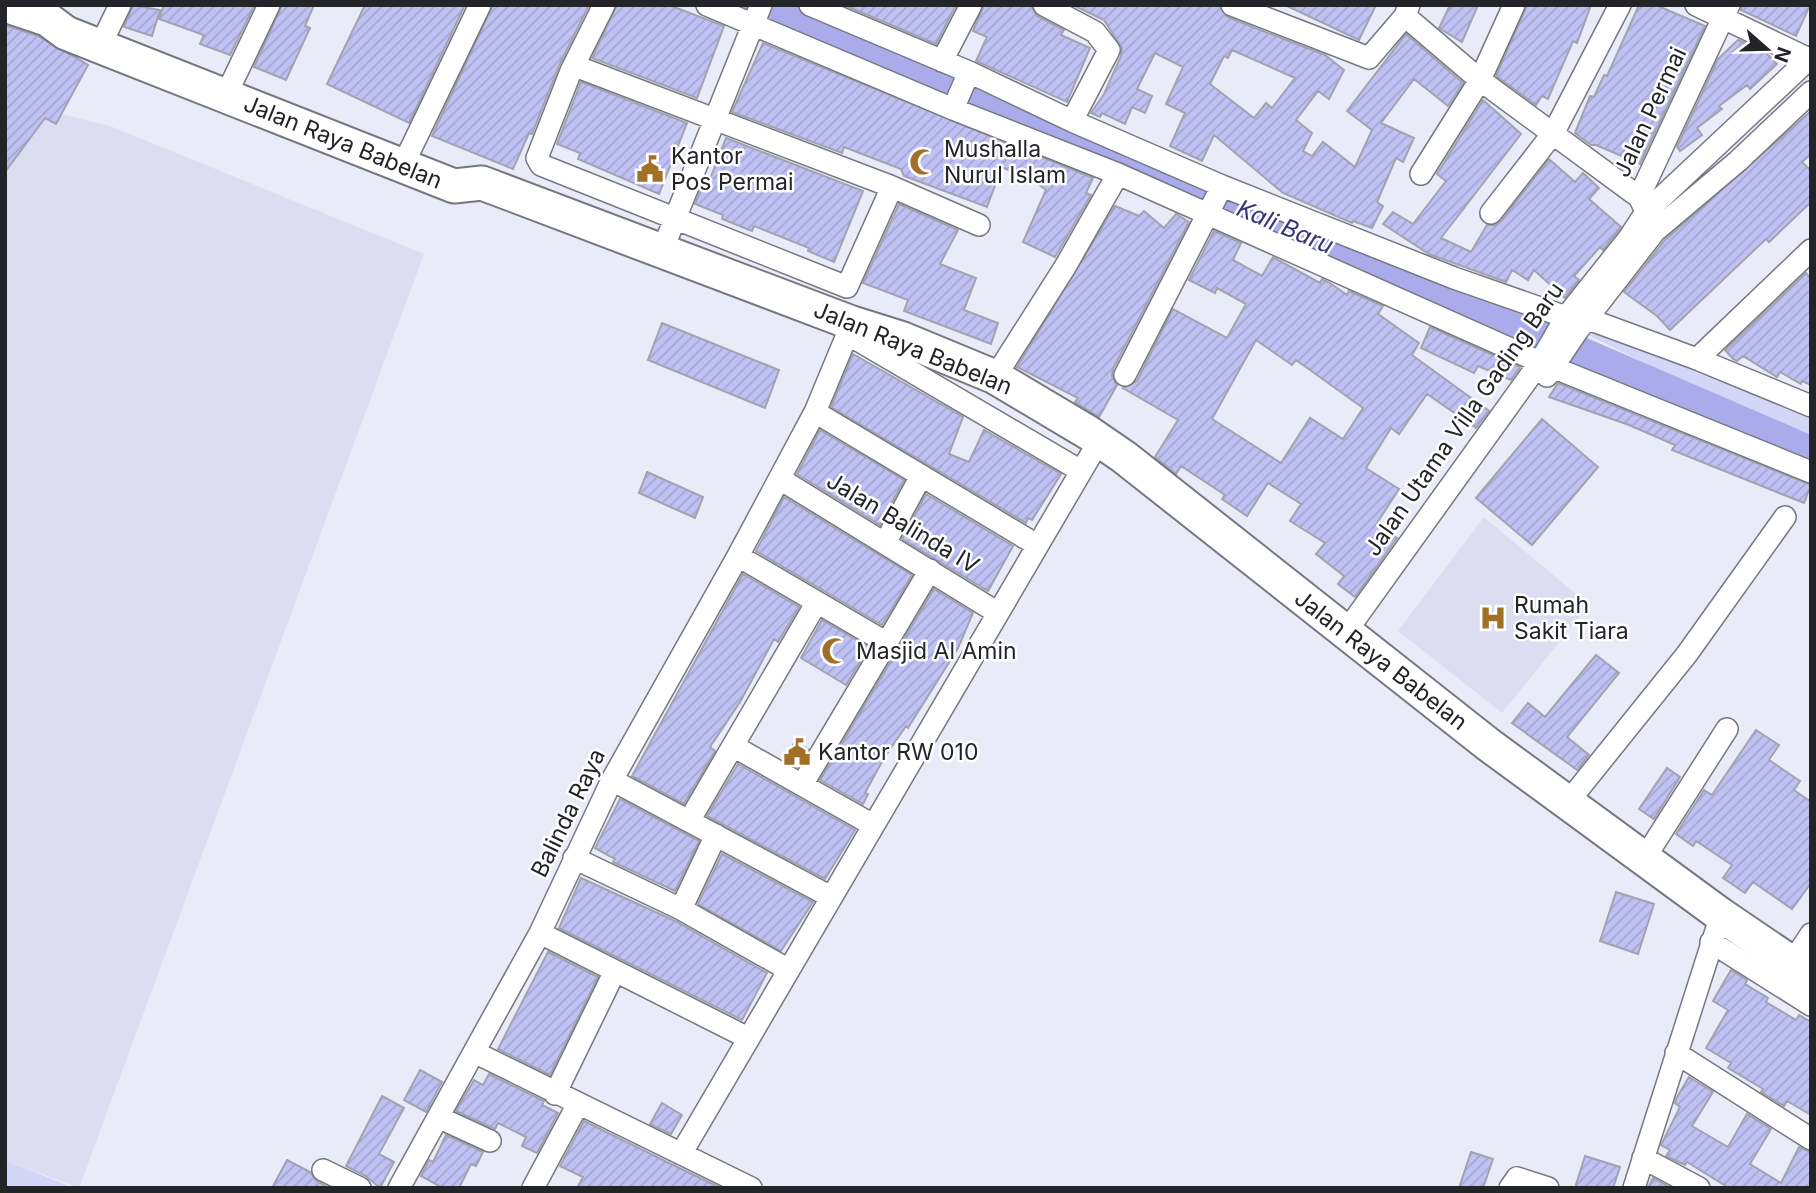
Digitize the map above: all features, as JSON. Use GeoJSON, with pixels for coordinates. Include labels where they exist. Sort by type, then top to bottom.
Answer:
{"type":"FeatureCollection","features":[{"type":"Feature","properties":{"kind":"main road","name":"Jalan Raya Babelan"},"geometry":{"type":"LineString","coordinates":[[5,5],[47,19],[66,33],[101,44],[454,186],[482,183],[662,251],[850,329],[903,339],[995,377],[1099,441],[1349,636],[1644,859],[1716,929],[1801,969]]}},
{"type":"Feature","properties":{"kind":"street"},"geometry":{"type":"LineString","coordinates":[[101,44],[120,5]]}},
{"type":"Feature","properties":{"kind":"street"},"geometry":{"type":"LineString","coordinates":[[226,95],[269,5]]}},
{"type":"Feature","properties":{"kind":"street"},"geometry":{"type":"LineString","coordinates":[[402,165],[480,5]]}},
{"type":"Feature","properties":{"kind":"street"},"geometry":{"type":"LineString","coordinates":[[604,5],[537,158],[539,163],[847,286],[892,187]]}},
{"type":"Feature","properties":{"kind":"street"},"geometry":{"type":"LineString","coordinates":[[707,5],[757,17],[955,105],[1356,274],[1811,472]]}},
{"type":"Feature","properties":{"kind":"street"},"geometry":{"type":"LineString","coordinates":[[810,5],[942,61],[1221,188],[1573,323],[1697,359],[1811,406]]}},
{"type":"Feature","properties":{"kind":"street"},"geometry":{"type":"LineString","coordinates":[[942,61],[971,5]]}},
{"type":"Feature","properties":{"kind":"street"},"geometry":{"type":"LineString","coordinates":[[1044,5],[1095,32],[1110,50],[1072,121]]}},
{"type":"Feature","properties":{"kind":"street"},"geometry":{"type":"LineString","coordinates":[[1233,5],[1368,58],[1407,11],[1480,80],[1554,132],[1642,204],[1655,232]]}},
{"type":"Feature","properties":{"kind":"street"},"geometry":{"type":"LineString","coordinates":[[1421,174],[1480,80],[1514,5]]}},
{"type":"Feature","properties":{"kind":"street"},"geometry":{"type":"LineString","coordinates":[[1491,213],[1554,132],[1620,5]]}},
{"type":"Feature","properties":{"kind":"street"},"geometry":{"type":"LineString","coordinates":[[1642,204],[1810,58],[1726,12],[1696,5]]}},
{"type":"Feature","properties":{"kind":"street","name":"Jalan Permai"},"geometry":{"type":"LineString","coordinates":[[1629,239],[1726,12]]}},
{"type":"Feature","properties":{"kind":"street"},"geometry":{"type":"LineString","coordinates":[[662,251],[718,120],[757,17]]}},
{"type":"Feature","properties":{"kind":"street"},"geometry":{"type":"LineString","coordinates":[[575,66],[892,187],[979,225]]}},
{"type":"Feature","properties":{"kind":"street"},"geometry":{"type":"LineString","coordinates":[[955,105],[968,74]]}},
{"type":"Feature","properties":{"kind":"street","name":"Jalan Utama Villa Gading Baru"},"geometry":{"type":"LineString","coordinates":[[1573,323],[1655,232],[1738,161],[1811,92]]}},
{"type":"Feature","properties":{"kind":"street"},"geometry":{"type":"LineString","coordinates":[[995,377],[1065,267],[1118,174]]}},
{"type":"Feature","properties":{"kind":"street"},"geometry":{"type":"LineString","coordinates":[[1125,374],[1221,188]]}},
{"type":"Feature","properties":{"kind":"street","name":"Jalan Utama Villa Gading Baru"},"geometry":{"type":"LineString","coordinates":[[1349,636],[1550,359],[1629,239]]}},
{"type":"Feature","properties":{"kind":"street"},"geometry":{"type":"LineString","coordinates":[[1356,274],[1368,244]]}},
{"type":"Feature","properties":{"kind":"street"},"geometry":{"type":"LineString","coordinates":[[1697,359],[1808,257]]}},
{"type":"Feature","properties":{"kind":"street"},"geometry":{"type":"LineString","coordinates":[[850,329],[1081,471]]}},
{"type":"Feature","properties":{"kind":"street","name":"Balinda Raya"},"geometry":{"type":"LineString","coordinates":[[403,1186],[540,933],[612,780],[738,556],[815,412],[850,329]]}},
{"type":"Feature","properties":{"kind":"street"},"geometry":{"type":"LineString","coordinates":[[815,412],[1037,545]]}},
{"type":"Feature","properties":{"kind":"street"},"geometry":{"type":"LineString","coordinates":[[681,1154],[1099,441]]}},
{"type":"Feature","properties":{"kind":"street"},"geometry":{"type":"LineString","coordinates":[[886,543],[921,476]]}},
{"type":"Feature","properties":{"kind":"street","name":"Jalan Balinda IV"},"geometry":{"type":"LineString","coordinates":[[780,479],[998,612]]}},
{"type":"Feature","properties":{"kind":"street"},"geometry":{"type":"LineString","coordinates":[[1568,802],[1687,654],[1785,517]]}},
{"type":"Feature","properties":{"kind":"street"},"geometry":{"type":"LineString","coordinates":[[738,556],[887,643]]}},
{"type":"Feature","properties":{"kind":"street"},"geometry":{"type":"LineString","coordinates":[[802,785],[930,570]]}},
{"type":"Feature","properties":{"kind":"street"},"geometry":{"type":"LineString","coordinates":[[689,821],[817,602]]}},
{"type":"Feature","properties":{"kind":"street"},"geometry":{"type":"LineString","coordinates":[[1644,859],[1727,729]]}},
{"type":"Feature","properties":{"kind":"street"},"geometry":{"type":"LineString","coordinates":[[733,746],[873,825]]}},
{"type":"Feature","properties":{"kind":"street"},"geometry":{"type":"LineString","coordinates":[[612,780],[831,897]]}},
{"type":"Feature","properties":{"kind":"street"},"geometry":{"type":"LineString","coordinates":[[681,909],[716,835]]}},
{"type":"Feature","properties":{"kind":"street"},"geometry":{"type":"LineString","coordinates":[[574,858],[681,909],[789,970]]}},
{"type":"Feature","properties":{"kind":"street"},"geometry":{"type":"LineString","coordinates":[[1634,1188],[1716,929],[1811,1005]]}},
{"type":"Feature","properties":{"kind":"street"},"geometry":{"type":"LineString","coordinates":[[540,933],[748,1038]]}},
{"type":"Feature","properties":{"kind":"street"},"geometry":{"type":"LineString","coordinates":[[1801,969],[1811,934]]}},
{"type":"Feature","properties":{"kind":"street"},"geometry":{"type":"LineString","coordinates":[[555,1094],[615,971]]}},
{"type":"Feature","properties":{"kind":"street"},"geometry":{"type":"LineString","coordinates":[[474,1052],[751,1188]]}},
{"type":"Feature","properties":{"kind":"street"},"geometry":{"type":"LineString","coordinates":[[1676,1053],[1811,1139]]}},
{"type":"Feature","properties":{"kind":"street"},"geometry":{"type":"LineString","coordinates":[[533,1188],[578,1104]]}},
{"type":"Feature","properties":{"kind":"street"},"geometry":{"type":"LineString","coordinates":[[440,1118],[490,1141]]}},
{"type":"Feature","properties":{"kind":"street"},"geometry":{"type":"LineString","coordinates":[[1643,1158],[1699,1188]]}},
{"type":"Feature","properties":{"kind":"street"},"geometry":{"type":"LineString","coordinates":[[323,1170],[360,1188]]}},
{"type":"Feature","properties":{"kind":"street"},"geometry":{"type":"LineString","coordinates":[[1510,1188],[1517,1178],[1548,1188]]}},
{"type":"Feature","properties":{"kind":"shaded area"},"geometry":{"type":"Polygon","coordinates":[[[5,100],[110,126],[424,254],[79,1188],[5,1160],[5,100]]]}},
{"type":"Feature","properties":{"kind":"shaded area"},"geometry":{"type":"Polygon","coordinates":[[[1588,319],[1811,405],[1811,435],[1683,382],[1578,330],[1588,319]]]}},
{"type":"Feature","properties":{"kind":"shaded area","name":"Rumah Sakit Tiara"},"geometry":{"type":"Polygon","coordinates":[[[1484,517],[1589,605],[1502,713],[1398,631],[1484,517]]]}},
{"type":"Feature","properties":{"kind":"shaded area"},"geometry":{"type":"Polygon","coordinates":[[[5,1160],[74,1188],[5,1188],[5,1160]]]}},
{"type":"Feature","properties":{"kind":"building"},"geometry":{"type":"Polygon","coordinates":[[[133,5],[160,10],[152,36],[124,27],[133,5]]]}},
{"type":"Feature","properties":{"kind":"building"},"geometry":{"type":"Polygon","coordinates":[[[164,5],[254,6],[230,55],[200,44],[204,35],[159,19],[164,5]]]}},
{"type":"Feature","properties":{"kind":"building"},"geometry":{"type":"Polygon","coordinates":[[[282,5],[314,5],[305,26],[310,28],[286,80],[254,67],[282,5]]]}},
{"type":"Feature","properties":{"kind":"building"},"geometry":{"type":"Polygon","coordinates":[[[365,5],[465,5],[409,123],[327,84],[365,5]]]}},
{"type":"Feature","properties":{"kind":"building"},"geometry":{"type":"Polygon","coordinates":[[[493,5],[589,5],[559,66],[532,134],[529,133],[513,169],[432,136],[493,5]]]}},
{"type":"Feature","properties":{"kind":"building"},"geometry":{"type":"Polygon","coordinates":[[[617,5],[669,5],[724,26],[697,98],[592,58],[617,5]]]}},
{"type":"Feature","properties":{"kind":"building"},"geometry":{"type":"Polygon","coordinates":[[[844,5],[956,5],[936,44],[844,5]]]}},
{"type":"Feature","properties":{"kind":"building"},"geometry":{"type":"Polygon","coordinates":[[[984,5],[1031,5],[1037,16],[1064,30],[1061,35],[1090,48],[1067,102],[976,61],[987,37],[973,31],[984,5]]]}},
{"type":"Feature","properties":{"kind":"building"},"geometry":{"type":"Polygon","coordinates":[[[1073,5],[1219,5],[1227,17],[1325,55],[1344,70],[1329,99],[1318,91],[1296,120],[1312,133],[1303,151],[1312,156],[1323,142],[1355,167],[1372,130],[1347,111],[1406,34],[1463,83],[1448,106],[1414,79],[1381,123],[1414,138],[1403,162],[1396,158],[1377,202],[1383,206],[1372,228],[1353,221],[1352,223],[1283,193],[1214,135],[1202,161],[1170,146],[1185,113],[1166,104],[1183,67],[1155,53],[1137,89],[1152,96],[1145,113],[1132,107],[1125,124],[1102,113],[1100,117],[1091,113],[1104,94],[1121,56],[1122,48],[1104,20],[1073,5]],[[1232,50],[1228,58],[1224,56],[1210,84],[1254,118],[1266,103],[1272,108],[1295,78],[1232,50]]]}},
{"type":"Feature","properties":{"kind":"building"},"geometry":{"type":"Polygon","coordinates":[[[1285,5],[1376,5],[1359,40],[1285,5]]]}},
{"type":"Feature","properties":{"kind":"building"},"geometry":{"type":"Polygon","coordinates":[[[1450,5],[1478,5],[1462,42],[1439,28],[1450,5]]]}},
{"type":"Feature","properties":{"kind":"building"},"geometry":{"type":"Polygon","coordinates":[[[1527,5],[1591,5],[1577,43],[1573,41],[1548,99],[1542,96],[1536,105],[1496,76],[1527,5]]]}},
{"type":"Feature","properties":{"kind":"building"},"geometry":{"type":"Polygon","coordinates":[[[1639,5],[1656,5],[1705,26],[1640,164],[1591,145],[1575,133],[1590,96],[1594,97],[1604,75],[1607,76],[1639,5]]]}},
{"type":"Feature","properties":{"kind":"building"},"geometry":{"type":"Polygon","coordinates":[[[1742,5],[1810,5],[1796,36],[1741,10],[1742,5]]]}},
{"type":"Feature","properties":{"kind":"building"},"geometry":{"type":"Polygon","coordinates":[[[5,25],[38,36],[88,65],[56,124],[45,118],[5,172],[5,25]]]}},
{"type":"Feature","properties":{"kind":"building"},"geometry":{"type":"Polygon","coordinates":[[[1738,40],[1766,53],[1777,64],[1750,89],[1747,85],[1719,106],[1722,109],[1697,128],[1702,135],[1680,151],[1677,147],[1718,59],[1738,40]]]}},
{"type":"Feature","properties":{"kind":"building"},"geometry":{"type":"Polygon","coordinates":[[[763,43],[1093,178],[1086,193],[1091,195],[1055,257],[1023,242],[1046,190],[1002,167],[987,207],[904,176],[901,169],[844,147],[842,153],[732,112],[763,43]]]}},
{"type":"Feature","properties":{"kind":"building"},"geometry":{"type":"Polygon","coordinates":[[[581,82],[687,123],[659,194],[578,159],[580,153],[557,144],[581,82]]]}},
{"type":"Feature","properties":{"kind":"building"},"geometry":{"type":"Polygon","coordinates":[[[1483,100],[1521,134],[1441,238],[1471,252],[1487,225],[1495,225],[1501,221],[1549,159],[1575,182],[1583,173],[1599,188],[1589,199],[1621,227],[1603,250],[1600,247],[1574,276],[1579,280],[1565,298],[1534,270],[1528,280],[1512,270],[1506,282],[1429,254],[1383,224],[1393,212],[1413,224],[1446,181],[1437,174],[1483,100]]]}},
{"type":"Feature","properties":{"kind":"building"},"geometry":{"type":"Polygon","coordinates":[[[1811,111],[1811,154],[1802,162],[1811,171],[1811,202],[1769,242],[1766,239],[1670,330],[1657,316],[1624,292],[1665,240],[1811,111]]]}},
{"type":"Feature","properties":{"kind":"building"},"geometry":{"type":"Polygon","coordinates":[[[726,138],[863,191],[834,262],[808,251],[809,248],[754,226],[752,231],[722,219],[723,215],[695,204],[706,177],[710,179],[726,138]]]}},
{"type":"Feature","properties":{"kind":"building"},"geometry":{"type":"Polygon","coordinates":[[[899,204],[958,230],[940,264],[976,278],[964,310],[998,323],[991,344],[904,311],[908,300],[863,283],[899,204]]]}},
{"type":"Feature","properties":{"kind":"building"},"geometry":{"type":"Polygon","coordinates":[[[1115,206],[1139,216],[1144,211],[1164,228],[1176,214],[1189,222],[1113,369],[1112,376],[1117,385],[1099,417],[1075,402],[1078,398],[1017,367],[1115,206]]]}},
{"type":"Feature","properties":{"kind":"building"},"geometry":{"type":"Polygon","coordinates":[[[1214,231],[1241,243],[1233,260],[1262,276],[1273,257],[1320,283],[1322,279],[1347,295],[1349,291],[1383,306],[1378,314],[1419,343],[1412,355],[1489,411],[1476,428],[1427,394],[1399,434],[1391,428],[1366,468],[1399,489],[1377,523],[1397,538],[1355,597],[1338,584],[1344,576],[1316,554],[1325,543],[1290,521],[1301,504],[1268,483],[1247,516],[1222,499],[1225,495],[1181,466],[1176,474],[1155,457],[1178,420],[1123,388],[1137,381],[1173,309],[1227,338],[1246,304],[1217,288],[1215,293],[1189,280],[1214,231]],[[1256,340],[1212,419],[1281,463],[1310,418],[1343,439],[1363,408],[1296,360],[1292,365],[1256,340]]]}},
{"type":"Feature","properties":{"kind":"building"},"geometry":{"type":"Polygon","coordinates":[[[1806,273],[1811,279],[1811,385],[1802,381],[1801,384],[1780,372],[1777,377],[1743,356],[1737,361],[1733,359],[1725,350],[1806,273]]]}},
{"type":"Feature","properties":{"kind":"building"},"geometry":{"type":"Polygon","coordinates":[[[662,323],[779,370],[765,408],[648,360],[662,323]]]}},
{"type":"Feature","properties":{"kind":"building"},"geometry":{"type":"Polygon","coordinates":[[[1430,327],[1520,367],[1511,380],[1478,366],[1474,373],[1421,348],[1430,327]]]}},
{"type":"Feature","properties":{"kind":"building"},"geometry":{"type":"Polygon","coordinates":[[[853,354],[963,417],[949,454],[969,462],[984,430],[1061,474],[1032,520],[1028,518],[1026,523],[831,407],[853,354]]]}},
{"type":"Feature","properties":{"kind":"building"},"geometry":{"type":"Polygon","coordinates":[[[1558,383],[1811,485],[1804,503],[1672,450],[1675,445],[1629,425],[1549,397],[1558,383]]]}},
{"type":"Feature","properties":{"kind":"building"},"geometry":{"type":"Polygon","coordinates":[[[1542,419],[1598,467],[1532,545],[1476,498],[1542,419]]]}},
{"type":"Feature","properties":{"kind":"building"},"geometry":{"type":"Polygon","coordinates":[[[820,430],[904,480],[880,525],[797,474],[820,430]]]}},
{"type":"Feature","properties":{"kind":"building"},"geometry":{"type":"Polygon","coordinates":[[[647,472],[703,497],[695,518],[639,493],[647,472]]]}},
{"type":"Feature","properties":{"kind":"building"},"geometry":{"type":"Polygon","coordinates":[[[926,494],[1013,546],[988,591],[902,539],[926,494]]]}},
{"type":"Feature","properties":{"kind":"building"},"geometry":{"type":"Polygon","coordinates":[[[784,497],[912,575],[882,625],[756,551],[784,497]]]}},
{"type":"Feature","properties":{"kind":"building"},"geometry":{"type":"Polygon","coordinates":[[[743,574],[799,607],[778,642],[774,639],[740,702],[710,747],[715,751],[684,804],[632,776],[743,574]]]}},
{"type":"Feature","properties":{"kind":"building"},"geometry":{"type":"Polygon","coordinates":[[[934,589],[973,613],[958,648],[908,728],[906,726],[884,758],[865,793],[868,794],[863,804],[820,780],[934,589]]]}},
{"type":"Feature","properties":{"kind":"building","name":"Masjid Al Amin"},"geometry":{"type":"Polygon","coordinates":[[[822,620],[869,647],[846,685],[801,658],[822,620]]]}},
{"type":"Feature","properties":{"kind":"building"},"geometry":{"type":"Polygon","coordinates":[[[1596,655],[1619,673],[1567,737],[1589,755],[1577,770],[1512,723],[1528,703],[1545,717],[1596,655]]]}},
{"type":"Feature","properties":{"kind":"building"},"geometry":{"type":"Polygon","coordinates":[[[1756,730],[1779,745],[1769,760],[1800,781],[1794,790],[1811,802],[1811,883],[1792,909],[1753,882],[1745,893],[1723,878],[1732,865],[1696,841],[1693,846],[1676,834],[1704,790],[1712,795],[1756,730]]]}},
{"type":"Feature","properties":{"kind":"building","name":"Kantor RW 010"},"geometry":{"type":"Polygon","coordinates":[[[795,741],[808,749],[797,767],[785,760],[795,741]]]}},
{"type":"Feature","properties":{"kind":"building"},"geometry":{"type":"Polygon","coordinates":[[[738,764],[855,830],[825,879],[707,816],[738,764]]]}},
{"type":"Feature","properties":{"kind":"building"},"geometry":{"type":"Polygon","coordinates":[[[1667,768],[1680,777],[1654,819],[1639,809],[1667,768]]]}},
{"type":"Feature","properties":{"kind":"building"},"geometry":{"type":"Polygon","coordinates":[[[620,799],[699,841],[675,891],[613,862],[615,859],[595,848],[620,799]]]}},
{"type":"Feature","properties":{"kind":"building"},"geometry":{"type":"Polygon","coordinates":[[[722,854],[813,902],[781,951],[698,904],[722,854]]]}},
{"type":"Feature","properties":{"kind":"building"},"geometry":{"type":"Polygon","coordinates":[[[581,878],[675,921],[767,973],[742,1020],[559,928],[581,878]]]}},
{"type":"Feature","properties":{"kind":"building"},"geometry":{"type":"Polygon","coordinates":[[[1616,892],[1654,904],[1638,954],[1600,941],[1616,892]]]}},
{"type":"Feature","properties":{"kind":"building"},"geometry":{"type":"Polygon","coordinates":[[[548,952],[598,977],[550,1075],[498,1049],[548,952]]]}},
{"type":"Feature","properties":{"kind":"building"},"geometry":{"type":"Polygon","coordinates":[[[1731,970],[1747,980],[1745,984],[1768,998],[1766,1002],[1796,1020],[1799,1015],[1811,1022],[1811,1115],[1787,1101],[1784,1106],[1761,1092],[1763,1089],[1728,1068],[1731,1063],[1706,1048],[1728,1010],[1713,1001],[1731,970]]]}},
{"type":"Feature","properties":{"kind":"building"},"geometry":{"type":"Polygon","coordinates":[[[420,1070],[442,1082],[426,1112],[404,1100],[420,1070]]]}},
{"type":"Feature","properties":{"kind":"building"},"geometry":{"type":"Polygon","coordinates":[[[489,1074],[544,1101],[542,1105],[558,1113],[537,1153],[522,1146],[526,1137],[498,1123],[495,1129],[456,1111],[474,1080],[483,1085],[489,1074]]]}},
{"type":"Feature","properties":{"kind":"building"},"geometry":{"type":"Polygon","coordinates":[[[1689,1077],[1713,1092],[1692,1126],[1728,1147],[1747,1114],[1771,1129],[1750,1164],[1781,1183],[1799,1147],[1811,1152],[1811,1188],[1729,1188],[1687,1162],[1685,1165],[1666,1156],[1670,1150],[1661,1145],[1680,1107],[1675,1103],[1676,1099],[1689,1077]]]}},
{"type":"Feature","properties":{"kind":"building"},"geometry":{"type":"Polygon","coordinates":[[[382,1096],[404,1108],[379,1154],[394,1162],[380,1188],[366,1176],[346,1166],[382,1096]]]}},
{"type":"Feature","properties":{"kind":"building"},"geometry":{"type":"Polygon","coordinates":[[[662,1103],[682,1115],[671,1134],[650,1124],[662,1103]]]}},
{"type":"Feature","properties":{"kind":"building"},"geometry":{"type":"Polygon","coordinates":[[[584,1121],[721,1188],[577,1188],[583,1177],[560,1166],[584,1121]]]}},
{"type":"Feature","properties":{"kind":"building"},"geometry":{"type":"Polygon","coordinates":[[[446,1135],[483,1152],[476,1166],[471,1164],[459,1188],[443,1188],[421,1176],[429,1160],[433,1162],[446,1135]]]}},
{"type":"Feature","properties":{"kind":"building"},"geometry":{"type":"Polygon","coordinates":[[[1471,1152],[1493,1159],[1483,1188],[1459,1188],[1471,1152]]]}},
{"type":"Feature","properties":{"kind":"building"},"geometry":{"type":"Polygon","coordinates":[[[1585,1156],[1620,1167],[1613,1188],[1575,1188],[1585,1156]]]}},
{"type":"Feature","properties":{"kind":"building"},"geometry":{"type":"Polygon","coordinates":[[[287,1160],[310,1172],[317,1181],[329,1188],[272,1188],[287,1160]]]}},
{"type":"Feature","properties":{"kind":"building"},"geometry":{"type":"Polygon","coordinates":[[[1653,1178],[1671,1188],[1648,1188],[1653,1178]]]}},
{"type":"Feature","properties":{"kind":"waterway","name":"Kali Baru"},"geometry":{"type":"LineString","coordinates":[[757,5],[1194,188],[1811,455]]}},
{"type":"Feature","properties":{"kind":"place","name":"Mushalla Nurul Islam"},"geometry":{"type":"Point","coordinates":[923,162]}},
{"type":"Feature","properties":{"kind":"place","name":"Kantor Pos Permai"},"geometry":{"type":"Point","coordinates":[650,169]}},
{"type":"Feature","properties":{"kind":"place","name":"Rumah Sakit Tiara"},"geometry":{"type":"Point","coordinates":[1493,618]}},
{"type":"Feature","properties":{"kind":"place","name":"Masjid Al Amin"},"geometry":{"type":"Point","coordinates":[835,651]}},
{"type":"Feature","properties":{"kind":"place","name":"Kantor RW 010"},"geometry":{"type":"Point","coordinates":[797,752]}}]}
